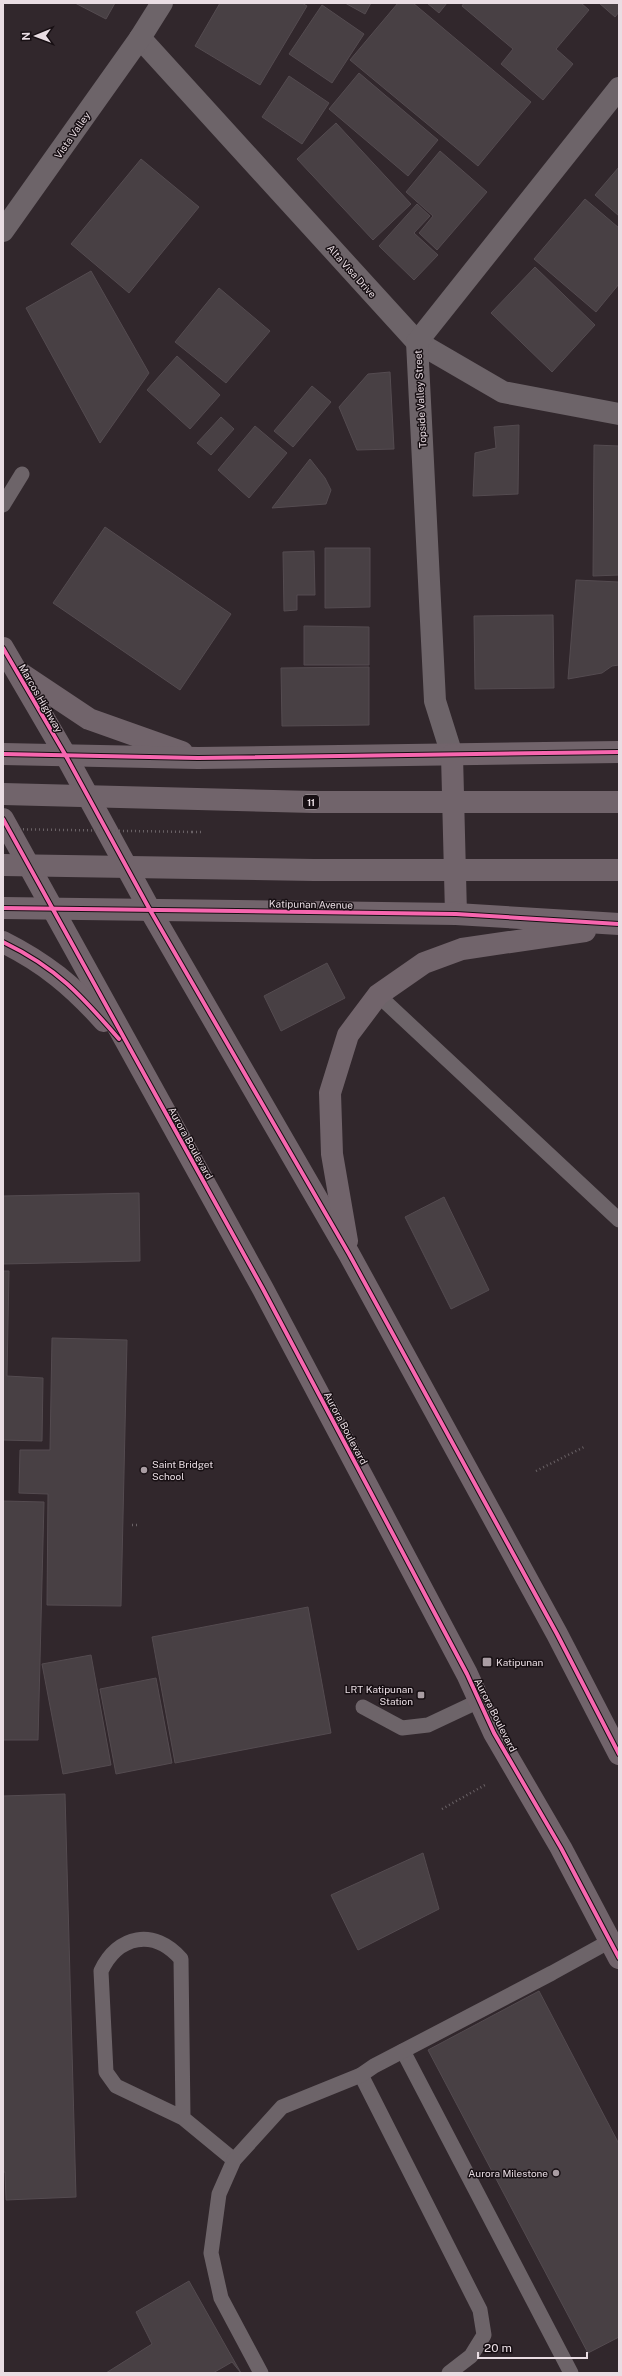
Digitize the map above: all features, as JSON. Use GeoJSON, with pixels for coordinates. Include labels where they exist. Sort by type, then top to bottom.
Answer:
{"type":"FeatureCollection","features":[{"type":"Feature","properties":{"kind":"main road","name":"Marcos Highway"},"geometry":{"type":"LineString","coordinates":[[3,648],[66,756],[150,910]]}},
{"type":"Feature","properties":{"kind":"main road"},"geometry":{"type":"LineString","coordinates":[[15,670],[89,719],[198,758]]}},
{"type":"Feature","properties":{"kind":"main road"},"geometry":{"type":"LineString","coordinates":[[3,754],[198,758],[619,752]]}},
{"type":"Feature","properties":{"kind":"main road"},"geometry":{"type":"LineString","coordinates":[[452,755],[456,914]]}},
{"type":"Feature","properties":{"kind":"main road","name":"11"},"geometry":{"type":"LineString","coordinates":[[3,794],[313,802],[619,802]]}},
{"type":"Feature","properties":{"kind":"main road","name":"Aurora Boulevard"},"geometry":{"type":"LineString","coordinates":[[3,819],[263,1290],[467,1674],[494,1733],[561,1848],[614,1950]]}},
{"type":"Feature","properties":{"kind":"main road"},"geometry":{"type":"LineString","coordinates":[[3,865],[314,870],[619,870]]}},
{"type":"Feature","properties":{"kind":"main road","name":"Katipunan Avenue"},"geometry":{"type":"LineString","coordinates":[[3,908],[456,914],[619,925]]}},
{"type":"Feature","properties":{"kind":"main road"},"geometry":{"type":"LineString","coordinates":[[150,910],[349,1254],[557,1634],[619,1754]]}},
{"type":"Feature","properties":{"kind":"main road"},"geometry":{"type":"LineString","coordinates":[[349,1254],[332,1154],[330,1093],[348,1035],[378,995],[424,963],[462,949],[619,925]]}},
{"type":"Feature","properties":{"kind":"main road"},"geometry":{"type":"LineString","coordinates":[[3,942],[26,953],[54,971],[83,997],[133,1056]]}},
{"type":"Feature","properties":{"kind":"street","name":"Vista Valley"},"geometry":{"type":"LineString","coordinates":[[3,231],[140,38],[162,3]]}},
{"type":"Feature","properties":{"kind":"street","name":"Alta Visa Drive"},"geometry":{"type":"LineString","coordinates":[[140,38],[417,342],[503,392],[619,414]]}},
{"type":"Feature","properties":{"kind":"street","name":"Topside Valley Street"},"geometry":{"type":"LineString","coordinates":[[452,755],[435,701],[417,342],[619,88]]}},
{"type":"Feature","properties":{"kind":"lane"},"geometry":{"type":"LineString","coordinates":[[3,505],[22,474]]}},
{"type":"Feature","properties":{"kind":"lane"},"geometry":{"type":"LineString","coordinates":[[378,995],[619,1220]]}},
{"type":"Feature","properties":{"kind":"lane"},"geometry":{"type":"LineString","coordinates":[[363,1707],[402,1728],[428,1725],[479,1702]]}},
{"type":"Feature","properties":{"kind":"lane"},"geometry":{"type":"LineString","coordinates":[[183,2118],[181,1959],[173,1950],[162,1943],[149,1939],[137,1940],[114,1950],[106,1960],[101,1971],[106,2072],[116,2086],[183,2118],[234,2160]]}},
{"type":"Feature","properties":{"kind":"lane"},"geometry":{"type":"LineString","coordinates":[[261,2373],[221,2298],[211,2253],[219,2194],[234,2160],[282,2107],[361,2075],[403,2052],[614,1950]]}},
{"type":"Feature","properties":{"kind":"lane"},"geometry":{"type":"LineString","coordinates":[[403,2052],[571,2373]]}},
{"type":"Feature","properties":{"kind":"lane"},"geometry":{"type":"LineString","coordinates":[[361,2075],[480,2310],[484,2335],[471,2356],[449,2373]]}},
{"type":"Feature","properties":{"kind":"path"},"geometry":{"type":"LineString","coordinates":[[3,829],[192,832]]}},
{"type":"Feature","properties":{"kind":"path"},"geometry":{"type":"LineString","coordinates":[[536,1471],[586,1446]]}},
{"type":"Feature","properties":{"kind":"path"},"geometry":{"type":"LineString","coordinates":[[132,1525],[140,1525]]}},
{"type":"Feature","properties":{"kind":"path"},"geometry":{"type":"LineString","coordinates":[[442,1809],[485,1785]]}},
{"type":"Feature","properties":{"kind":"building"},"geometry":{"type":"Polygon","coordinates":[[[75,3],[115,3],[106,19],[75,3]]]}},
{"type":"Feature","properties":{"kind":"building"},"geometry":{"type":"Polygon","coordinates":[[[220,3],[302,3],[307,6],[260,85],[195,46],[220,3]]]}},
{"type":"Feature","properties":{"kind":"building"},"geometry":{"type":"Polygon","coordinates":[[[345,3],[371,3],[365,14],[345,3]]]}},
{"type":"Feature","properties":{"kind":"building"},"geometry":{"type":"Polygon","coordinates":[[[398,3],[413,3],[531,102],[478,166],[350,60],[398,3]]]}},
{"type":"Feature","properties":{"kind":"building"},"geometry":{"type":"Polygon","coordinates":[[[427,3],[447,3],[439,13],[427,3]]]}},
{"type":"Feature","properties":{"kind":"building"},"geometry":{"type":"Polygon","coordinates":[[[464,3],[581,3],[589,10],[556,49],[573,64],[543,100],[501,64],[513,49],[462,6],[464,3]]]}},
{"type":"Feature","properties":{"kind":"building"},"geometry":{"type":"Polygon","coordinates":[[[599,3],[619,3],[619,12],[615,17],[599,3]]]}},
{"type":"Feature","properties":{"kind":"building"},"geometry":{"type":"Polygon","coordinates":[[[322,5],[364,34],[332,83],[289,54],[322,5]]]}},
{"type":"Feature","properties":{"kind":"building"},"geometry":{"type":"Polygon","coordinates":[[[359,73],[438,140],[408,176],[329,109],[359,73]]]}},
{"type":"Feature","properties":{"kind":"building"},"geometry":{"type":"Polygon","coordinates":[[[289,76],[329,103],[302,144],[262,117],[289,76]]]}},
{"type":"Feature","properties":{"kind":"building"},"geometry":{"type":"Polygon","coordinates":[[[336,123],[411,204],[373,240],[297,159],[336,123]]]}},
{"type":"Feature","properties":{"kind":"building"},"geometry":{"type":"Polygon","coordinates":[[[440,151],[487,192],[437,250],[419,233],[433,216],[406,192],[440,151]]]}},
{"type":"Feature","properties":{"kind":"building"},"geometry":{"type":"Polygon","coordinates":[[[141,159],[199,207],[129,293],[71,244],[141,159]]]}},
{"type":"Feature","properties":{"kind":"building"},"geometry":{"type":"Polygon","coordinates":[[[619,167],[619,216],[595,195],[619,167]]]}},
{"type":"Feature","properties":{"kind":"building"},"geometry":{"type":"Polygon","coordinates":[[[585,199],[619,228],[619,284],[596,312],[534,259],[585,199]]]}},
{"type":"Feature","properties":{"kind":"building"},"geometry":{"type":"Polygon","coordinates":[[[417,204],[430,216],[414,233],[438,255],[414,280],[379,246],[417,204]]]}},
{"type":"Feature","properties":{"kind":"building"},"geometry":{"type":"Polygon","coordinates":[[[535,267],[595,325],[552,372],[491,313],[535,267]]]}},
{"type":"Feature","properties":{"kind":"building"},"geometry":{"type":"Polygon","coordinates":[[[91,271],[149,373],[100,443],[26,308],[91,271]]]}},
{"type":"Feature","properties":{"kind":"building"},"geometry":{"type":"Polygon","coordinates":[[[219,288],[270,331],[226,383],[175,342],[219,288]]]}},
{"type":"Feature","properties":{"kind":"building"},"geometry":{"type":"Polygon","coordinates":[[[177,356],[220,395],[190,429],[147,390],[177,356]]]}},
{"type":"Feature","properties":{"kind":"building"},"geometry":{"type":"Polygon","coordinates":[[[390,372],[394,449],[357,450],[339,407],[368,374],[390,372]]]}},
{"type":"Feature","properties":{"kind":"building"},"geometry":{"type":"Polygon","coordinates":[[[312,386],[331,402],[293,447],[274,431],[312,386]]]}},
{"type":"Feature","properties":{"kind":"building"},"geometry":{"type":"Polygon","coordinates":[[[221,417],[234,429],[211,455],[197,443],[221,417]]]}},
{"type":"Feature","properties":{"kind":"building"},"geometry":{"type":"Polygon","coordinates":[[[519,425],[518,494],[473,496],[475,453],[496,448],[494,427],[519,425]]]}},
{"type":"Feature","properties":{"kind":"building"},"geometry":{"type":"Polygon","coordinates":[[[255,426],[287,453],[249,498],[218,470],[255,426]]]}},
{"type":"Feature","properties":{"kind":"building"},"geometry":{"type":"Polygon","coordinates":[[[594,445],[619,446],[619,575],[593,576],[594,445]]]}},
{"type":"Feature","properties":{"kind":"building"},"geometry":{"type":"Polygon","coordinates":[[[310,459],[325,478],[331,490],[326,504],[272,508],[310,459]]]}},
{"type":"Feature","properties":{"kind":"building"},"geometry":{"type":"Polygon","coordinates":[[[105,527],[231,614],[180,690],[53,603],[105,527]]]}},
{"type":"Feature","properties":{"kind":"building"},"geometry":{"type":"Polygon","coordinates":[[[325,548],[370,548],[370,607],[325,608],[325,548]]]}},
{"type":"Feature","properties":{"kind":"building"},"geometry":{"type":"Polygon","coordinates":[[[314,551],[315,595],[297,595],[297,610],[284,611],[283,552],[314,551]]]}},
{"type":"Feature","properties":{"kind":"building"},"geometry":{"type":"Polygon","coordinates":[[[576,580],[619,582],[619,665],[612,666],[602,673],[568,679],[576,580]]]}},
{"type":"Feature","properties":{"kind":"building"},"geometry":{"type":"Polygon","coordinates":[[[553,615],[554,688],[475,689],[474,616],[553,615]]]}},
{"type":"Feature","properties":{"kind":"building"},"geometry":{"type":"Polygon","coordinates":[[[304,626],[369,627],[369,665],[304,665],[304,626]]]}},
{"type":"Feature","properties":{"kind":"building"},"geometry":{"type":"Polygon","coordinates":[[[369,667],[369,725],[282,726],[281,668],[369,667]]]}},
{"type":"Feature","properties":{"kind":"building"},"geometry":{"type":"Polygon","coordinates":[[[327,963],[345,998],[281,1031],[264,996],[327,963]]]}},
{"type":"Feature","properties":{"kind":"building"},"geometry":{"type":"Polygon","coordinates":[[[139,1193],[140,1261],[3,1264],[3,1196],[139,1193]]]}},
{"type":"Feature","properties":{"kind":"building"},"geometry":{"type":"Polygon","coordinates":[[[444,1197],[489,1290],[451,1309],[405,1217],[444,1197]]]}},
{"type":"Feature","properties":{"kind":"building"},"geometry":{"type":"Polygon","coordinates":[[[3,1271],[9,1271],[7,1376],[43,1378],[42,1441],[3,1440],[3,1271]]]}},
{"type":"Feature","properties":{"kind":"building"},"geometry":{"type":"Polygon","coordinates":[[[52,1338],[127,1340],[121,1606],[47,1605],[48,1494],[19,1493],[20,1450],[50,1450],[52,1338]]]}},
{"type":"Feature","properties":{"kind":"building"},"geometry":{"type":"Polygon","coordinates":[[[3,1501],[44,1502],[38,1740],[3,1740],[3,1501]]]}},
{"type":"Feature","properties":{"kind":"building"},"geometry":{"type":"Polygon","coordinates":[[[308,1607],[331,1733],[175,1763],[152,1637],[308,1607]]]}},
{"type":"Feature","properties":{"kind":"building"},"geometry":{"type":"Polygon","coordinates":[[[91,1655],[111,1765],[63,1774],[42,1664],[91,1655]]]}},
{"type":"Feature","properties":{"kind":"building"},"geometry":{"type":"Polygon","coordinates":[[[156,1678],[172,1763],[116,1774],[100,1689],[156,1678]]]}},
{"type":"Feature","properties":{"kind":"building"},"geometry":{"type":"Polygon","coordinates":[[[65,1794],[76,2197],[6,2200],[5,2172],[3,2172],[3,1796],[65,1794]]]}},
{"type":"Feature","properties":{"kind":"building"},"geometry":{"type":"Polygon","coordinates":[[[423,1853],[439,1909],[358,1950],[331,1895],[423,1853]]]}},
{"type":"Feature","properties":{"kind":"building","name":"Aurora Milestone"},"geometry":{"type":"Polygon","coordinates":[[[539,1991],[619,2144],[619,2337],[588,2353],[428,2050],[539,1991]]]}},
{"type":"Feature","properties":{"kind":"building"},"geometry":{"type":"Polygon","coordinates":[[[189,2281],[241,2373],[232,2362],[213,2373],[106,2373],[152,2344],[136,2312],[189,2281]]]}},
{"type":"Feature","properties":{"kind":"cycle path"},"geometry":{"type":"LineString","coordinates":[[3,648],[66,756],[150,910],[349,1254],[557,1634],[619,1754]]}},
{"type":"Feature","properties":{"kind":"cycle path"},"geometry":{"type":"LineString","coordinates":[[3,754],[198,758],[619,752]]}},
{"type":"Feature","properties":{"kind":"cycle path"},"geometry":{"type":"LineString","coordinates":[[3,819],[263,1289],[467,1674],[494,1733],[561,1848],[619,1958]]}},
{"type":"Feature","properties":{"kind":"cycle path"},"geometry":{"type":"LineString","coordinates":[[3,908],[456,914],[619,924]]}},
{"type":"Feature","properties":{"kind":"cycle path"},"geometry":{"type":"LineString","coordinates":[[3,942],[39,962],[67,984],[80,996],[119,1039]]}},
{"type":"Feature","properties":{"kind":"place","name":"Saint Bridget School"},"geometry":{"type":"Point","coordinates":[144,1470]}},
{"type":"Feature","properties":{"kind":"place","name":"Katipunan"},"geometry":{"type":"Point","coordinates":[487,1662]}},
{"type":"Feature","properties":{"kind":"place","name":"LRT Katipunan Station"},"geometry":{"type":"Point","coordinates":[421,1695]}},
{"type":"Feature","properties":{"kind":"place","name":"Aurora Milestone"},"geometry":{"type":"Point","coordinates":[556,2173]}}]}
